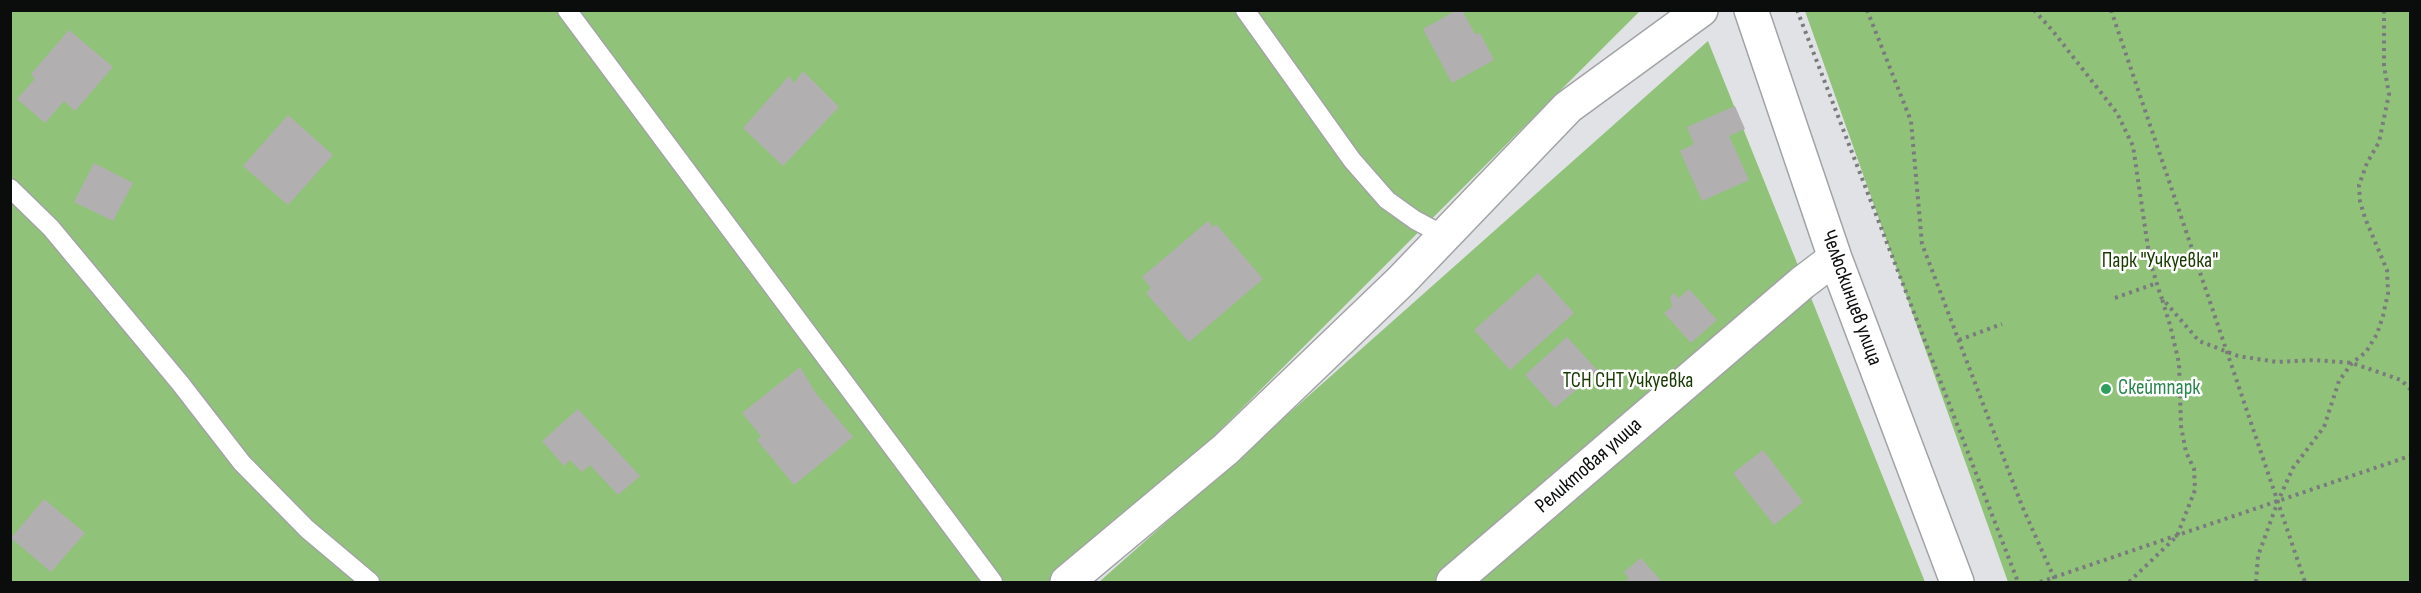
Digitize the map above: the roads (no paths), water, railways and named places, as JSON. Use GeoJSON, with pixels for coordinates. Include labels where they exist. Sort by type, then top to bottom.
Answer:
{"type":"FeatureCollection","features":[{"type":"Feature","properties":{"kind":"street"},"geometry":{"type":"LineString","coordinates":[[1067,582],[1226,449],[1401,281],[1568,106],[1701,10]]}},
{"type":"Feature","properties":{"kind":"street","name":"Челюскинцев улица"},"geometry":{"type":"LineString","coordinates":[[1751,10],[1835,258],[1957,582]]}},
{"type":"Feature","properties":{"kind":"street","name":"Реликтовая улица"},"geometry":{"type":"LineString","coordinates":[[1453,582],[1802,283],[1835,258]]}},
{"type":"Feature","properties":{"kind":"lane"},"geometry":{"type":"LineString","coordinates":[[567,10],[993,582]]}},
{"type":"Feature","properties":{"kind":"lane"},"geometry":{"type":"LineString","coordinates":[[1245,10],[1353,160],[1387,200],[1415,220],[1445,236]]}},
{"type":"Feature","properties":{"kind":"lane"},"geometry":{"type":"LineString","coordinates":[[10,188],[51,228],[180,383],[242,462],[307,529],[370,582]]}},
{"type":"Feature","properties":{"kind":"place","name":"Скейтпарк"},"geometry":{"type":"Point","coordinates":[2106,389]}},
{"type":"Feature","properties":{"kind":"park label","name":"Парк \"Учкуевка\""},"geometry":{"type":"Point","coordinates":[2160,262]}},
{"type":"Feature","properties":{"kind":"park label","name":"ТСН СНТ Учкуевка"},"geometry":{"type":"Point","coordinates":[1628,382]}}]}
